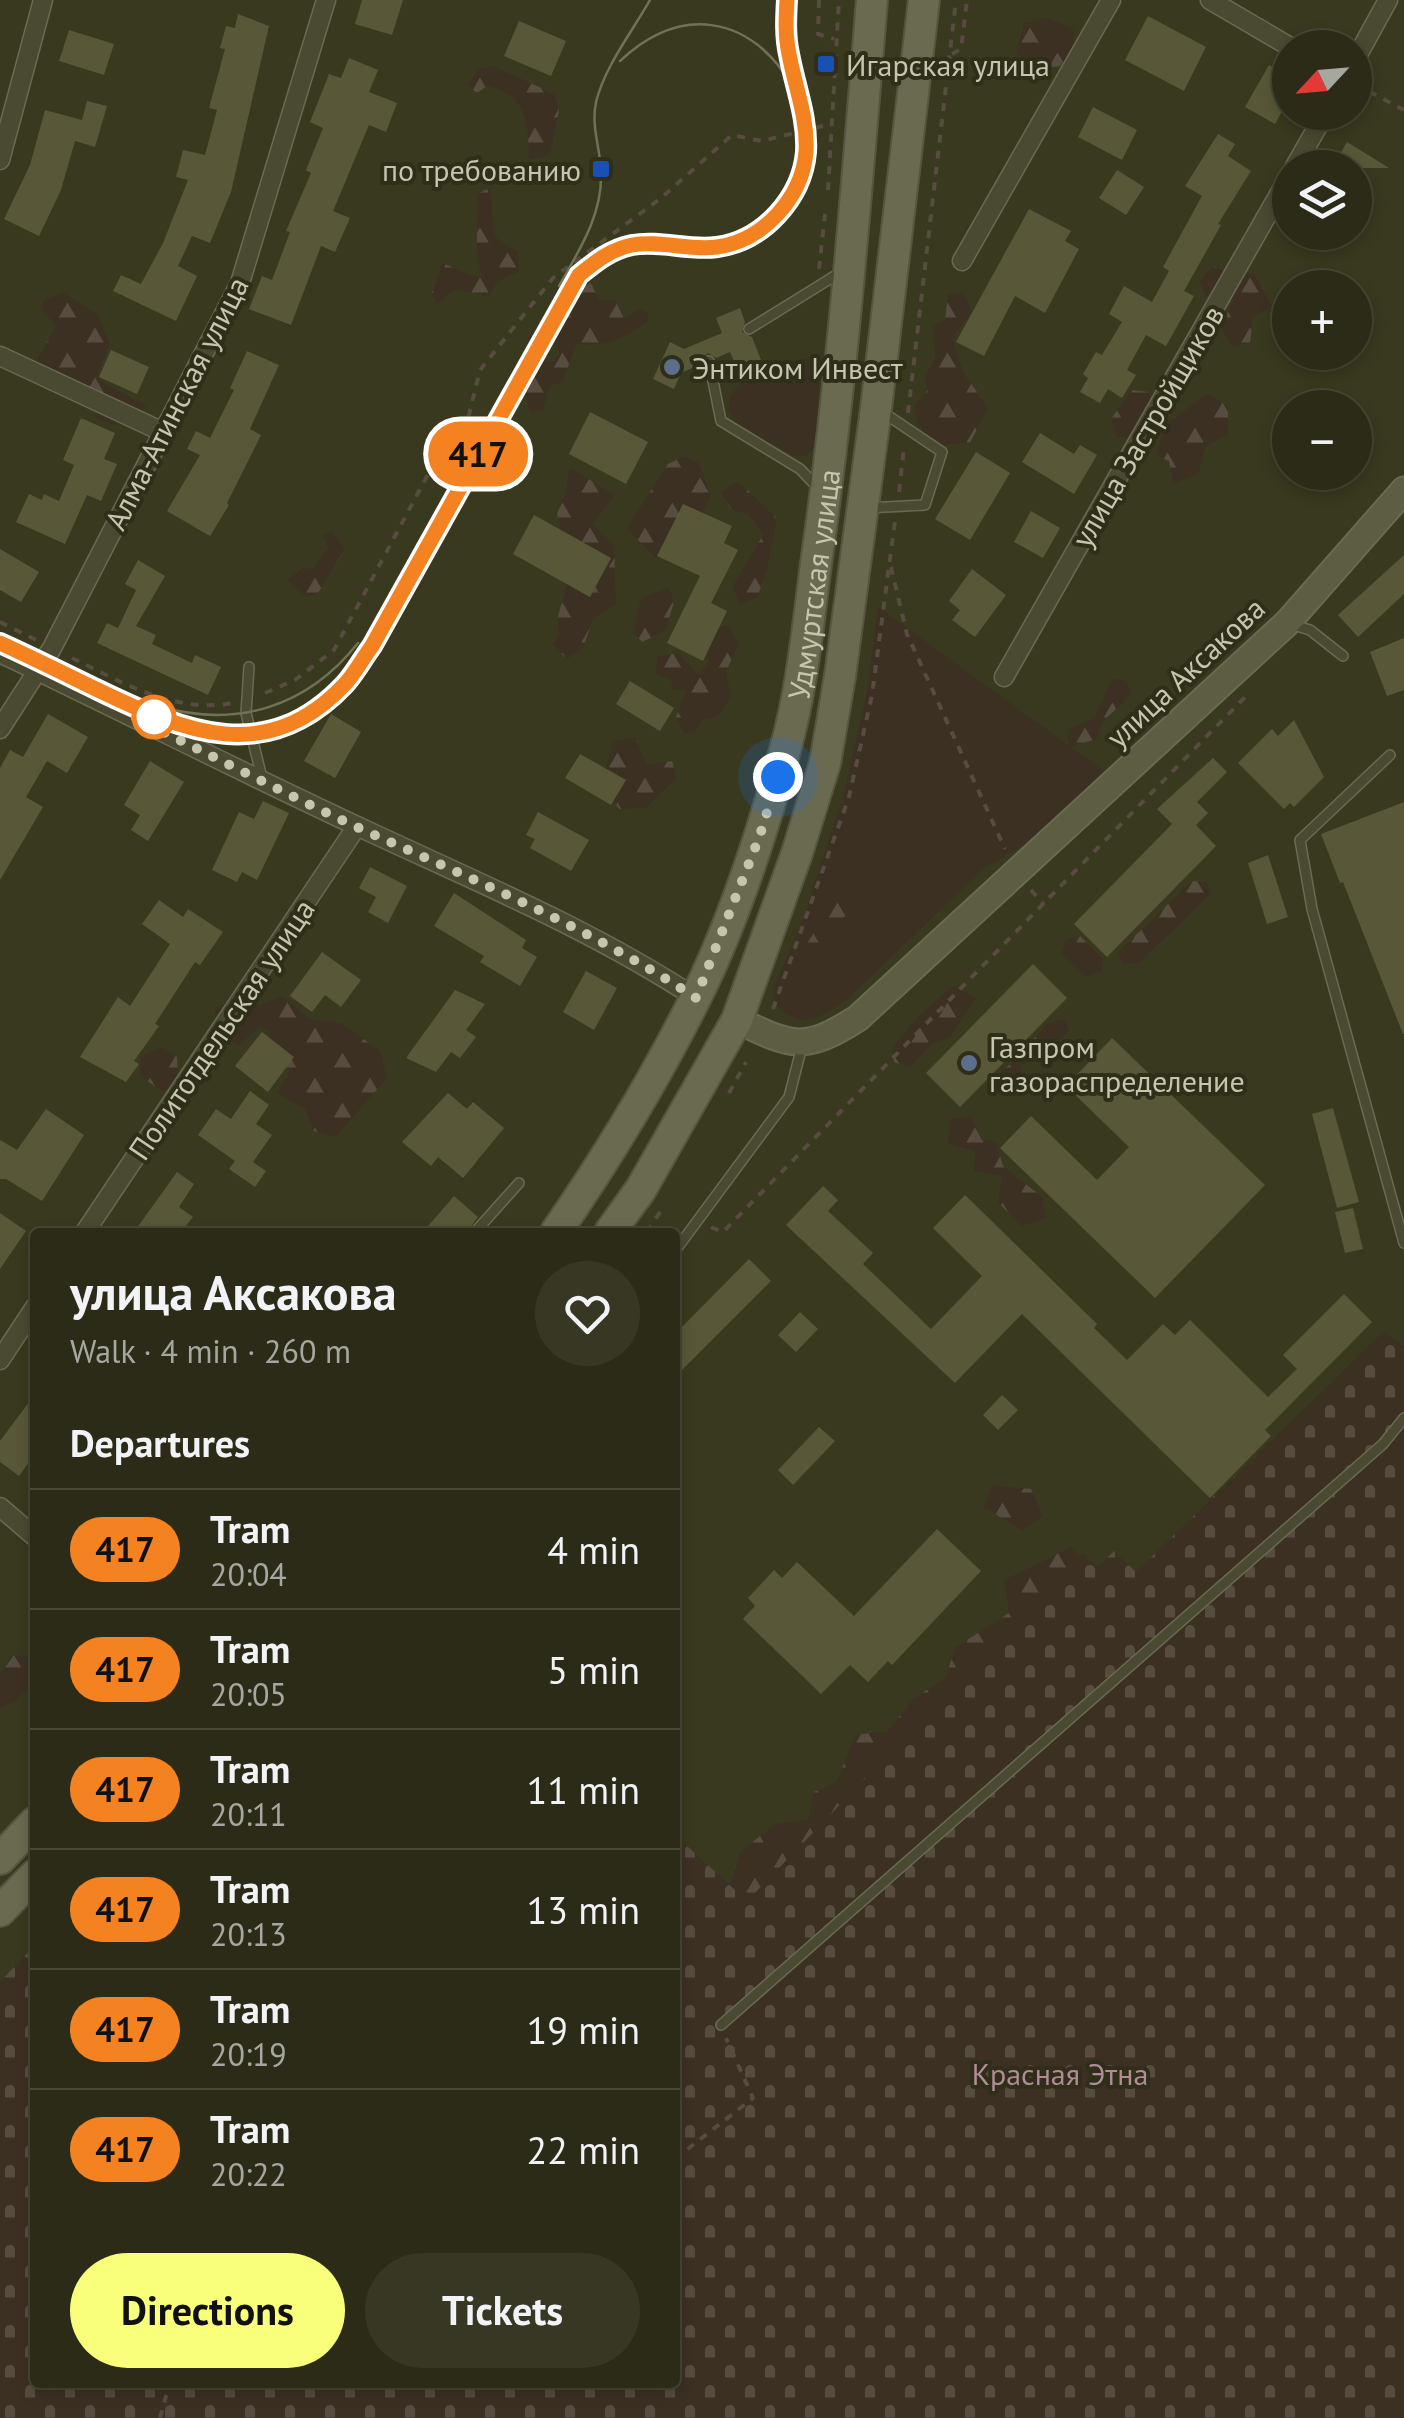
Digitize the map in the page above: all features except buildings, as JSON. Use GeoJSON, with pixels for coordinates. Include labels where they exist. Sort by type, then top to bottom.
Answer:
{"type":"FeatureCollection","features":[{"type":"Feature","properties":{"kind":"main road","name":"Удмуртская улица"},"geometry":{"type":"LineString","coordinates":[[559,1228],[596,1174],[696,998],[759,838],[786,746],[803,656],[852,265],[872,0]]}},
{"type":"Feature","properties":{"kind":"main road","name":"Удмуртская улица"},"geometry":{"type":"LineString","coordinates":[[613,1228],[640,1189],[737,1020],[798,853],[825,763],[864,508],[924,0]]}},
{"type":"Feature","properties":{"kind":"main road"},"geometry":{"type":"LineString","coordinates":[[696,998],[737,1020]]}},
{"type":"Feature","properties":{"kind":"main road"},"geometry":{"type":"LineString","coordinates":[[0,1859],[30,1827]]}},
{"type":"Feature","properties":{"kind":"main road"},"geometry":{"type":"LineString","coordinates":[[0,1911],[30,1879]]}},
{"type":"Feature","properties":{"kind":"street"},"geometry":{"type":"LineString","coordinates":[[0,160],[43,0]]}},
{"type":"Feature","properties":{"kind":"street","name":"Алма-Атинская улица"},"geometry":{"type":"LineString","coordinates":[[0,729],[52,648],[240,282],[326,0]]}},
{"type":"Feature","properties":{"kind":"street"},"geometry":{"type":"LineString","coordinates":[[962,260],[1110,0]]}},
{"type":"Feature","properties":{"kind":"street"},"geometry":{"type":"LineString","coordinates":[[1210,0],[1272,36]]}},
{"type":"Feature","properties":{"kind":"street"},"geometry":{"type":"LineString","coordinates":[[1372,30],[1388,0]]}},
{"type":"Feature","properties":{"kind":"street","name":"улица Застройщиков"},"geometry":{"type":"LineString","coordinates":[[1004,677],[1272,207]]}},
{"type":"Feature","properties":{"kind":"street"},"geometry":{"type":"LineString","coordinates":[[0,356],[162,432]]}},
{"type":"Feature","properties":{"kind":"street","name":"улица Аксакова"},"geometry":{"type":"LineString","coordinates":[[802,1043],[825,1039],[858,1018],[1008,882],[1287,623],[1404,490]]}},
{"type":"Feature","properties":{"kind":"street"},"geometry":{"type":"LineString","coordinates":[[0,654],[524,902],[655,970],[696,998]]}},
{"type":"Feature","properties":{"kind":"street","name":"Политотдельская улица"},"geometry":{"type":"LineString","coordinates":[[88,1228],[357,826]]}},
{"type":"Feature","properties":{"kind":"street"},"geometry":{"type":"LineString","coordinates":[[737,1020],[770,1036],[802,1043]]}},
{"type":"Feature","properties":{"kind":"street"},"geometry":{"type":"LineString","coordinates":[[0,1360],[30,1315]]}},
{"type":"Feature","properties":{"kind":"street"},"geometry":{"type":"LineString","coordinates":[[0,1507],[30,1533]]}},
{"type":"Feature","properties":{"kind":"lane"},"geometry":{"type":"LineString","coordinates":[[748,329],[852,265]]}},
{"type":"Feature","properties":{"kind":"lane"},"geometry":{"type":"LineString","coordinates":[[709,361],[721,421],[800,470],[825,495]]}},
{"type":"Feature","properties":{"kind":"lane"},"geometry":{"type":"LineString","coordinates":[[864,508],[925,505],[942,452],[876,409]]}},
{"type":"Feature","properties":{"kind":"lane"},"geometry":{"type":"LineString","coordinates":[[1287,623],[1310,630],[1343,656]]}},
{"type":"Feature","properties":{"kind":"lane"},"geometry":{"type":"LineString","coordinates":[[249,667],[246,701],[250,735],[263,780]]}},
{"type":"Feature","properties":{"kind":"lane"},"geometry":{"type":"LineString","coordinates":[[1390,754],[1300,840],[1312,909],[1404,1243]]}},
{"type":"Feature","properties":{"kind":"lane"},"geometry":{"type":"LineString","coordinates":[[680,1244],[788,1097],[802,1043]]}},
{"type":"Feature","properties":{"kind":"lane"},"geometry":{"type":"LineString","coordinates":[[479,1228],[519,1183]]}},
{"type":"Feature","properties":{"kind":"lane"},"geometry":{"type":"LineString","coordinates":[[721,2026],[1383,1444],[1404,1418]]}},
{"type":"Feature","properties":{"kind":"path"},"geometry":{"type":"LineString","coordinates":[[819,0],[818,34],[836,39]]}},
{"type":"Feature","properties":{"kind":"path"},"geometry":{"type":"LineString","coordinates":[[816,290],[827,202],[840,0]]}},
{"type":"Feature","properties":{"kind":"path"},"geometry":{"type":"LineString","coordinates":[[950,55],[961,49],[966,0]]}},
{"type":"Feature","properties":{"kind":"path"},"geometry":{"type":"LineString","coordinates":[[1372,93],[1404,110]]}},
{"type":"Feature","properties":{"kind":"path"},"geometry":{"type":"LineString","coordinates":[[0,622],[129,686],[172,701],[214,707],[246,701],[296,680],[334,650],[433,465],[468,420],[480,370],[553,278],[662,198],[732,135],[762,140],[831,124]]}},
{"type":"Feature","properties":{"kind":"path"},"geometry":{"type":"LineString","coordinates":[[890,562],[907,634],[1008,882],[1044,905]]}},
{"type":"Feature","properties":{"kind":"path"},"geometry":{"type":"LineString","coordinates":[[697,1222],[723,1232],[1257,685]]}},
{"type":"Feature","properties":{"kind":"path"},"geometry":{"type":"LineString","coordinates":[[680,2155],[753,2098],[721,2026]]}},
{"type":"Feature","properties":{"kind":"path"},"geometry":{"type":"LineString","coordinates":[[160,2418],[168,2388]]}},
{"type":"Feature","properties":{"kind":"green space"},"geometry":{"type":"Polygon","coordinates":[[[1049,18],[1073,29],[1075,46],[1060,66],[1037,70],[1016,53],[1024,23],[1049,18]]]}},
{"type":"Feature","properties":{"kind":"green space"},"geometry":{"type":"Polygon","coordinates":[[[496,67],[554,94],[559,110],[550,155],[529,159],[523,113],[510,96],[487,86],[477,93],[467,85],[480,68],[496,67]]]}},
{"type":"Feature","properties":{"kind":"green space"},"geometry":{"type":"Polygon","coordinates":[[[490,188],[495,237],[518,252],[519,271],[497,282],[489,297],[455,289],[438,304],[431,295],[443,263],[482,277],[477,247],[477,194],[490,188]]]}},
{"type":"Feature","properties":{"kind":"green space"},"geometry":{"type":"Polygon","coordinates":[[[1213,266],[1235,276],[1254,273],[1272,306],[1253,318],[1250,343],[1233,347],[1221,330],[1233,299],[1206,296],[1199,281],[1213,266]]]}},
{"type":"Feature","properties":{"kind":"green space"},"geometry":{"type":"Polygon","coordinates":[[[591,283],[599,300],[615,300],[624,319],[639,309],[649,313],[647,322],[614,341],[576,344],[563,382],[550,386],[543,410],[530,412],[525,396],[539,362],[554,361],[559,353],[553,337],[581,288],[591,283]]]}},
{"type":"Feature","properties":{"kind":"green space"},"geometry":{"type":"Polygon","coordinates":[[[964,292],[972,312],[952,337],[963,372],[988,408],[970,443],[940,445],[918,427],[914,407],[928,390],[924,379],[935,357],[933,326],[945,320],[948,295],[964,292]]]}},
{"type":"Feature","properties":{"kind":"green space"},"geometry":{"type":"Polygon","coordinates":[[[63,293],[97,314],[110,343],[96,378],[146,406],[135,424],[115,425],[98,420],[92,406],[62,373],[39,372],[35,364],[56,326],[42,310],[43,300],[63,293]]]}},
{"type":"Feature","properties":{"kind":"green space"},"geometry":{"type":"Polygon","coordinates":[[[805,358],[815,360],[820,369],[815,447],[805,456],[795,456],[737,425],[729,409],[730,396],[756,368],[805,358]]]}},
{"type":"Feature","properties":{"kind":"green space"},"geometry":{"type":"Polygon","coordinates":[[[1132,390],[1148,392],[1153,405],[1132,439],[1116,437],[1111,419],[1132,390]]]}},
{"type":"Feature","properties":{"kind":"green space"},"geometry":{"type":"Polygon","coordinates":[[[1209,393],[1228,407],[1228,435],[1206,446],[1198,475],[1173,483],[1169,461],[1157,456],[1164,425],[1209,393]]]}},
{"type":"Feature","properties":{"kind":"green space"},"geometry":{"type":"Polygon","coordinates":[[[685,456],[699,463],[711,496],[682,542],[655,558],[627,528],[668,464],[685,456]]]}},
{"type":"Feature","properties":{"kind":"green space"},"geometry":{"type":"Polygon","coordinates":[[[569,467],[615,495],[593,524],[614,545],[616,605],[593,619],[583,648],[567,659],[552,645],[559,634],[558,616],[567,578],[566,550],[557,514],[566,491],[569,467]]]}},
{"type":"Feature","properties":{"kind":"green space"},"geometry":{"type":"Polygon","coordinates":[[[738,481],[777,518],[757,598],[740,604],[732,587],[763,535],[748,514],[731,509],[721,492],[738,481]]]}},
{"type":"Feature","properties":{"kind":"green space"},"geometry":{"type":"Polygon","coordinates":[[[332,531],[345,549],[318,593],[305,597],[287,580],[303,568],[313,569],[328,548],[323,536],[332,531]]]}},
{"type":"Feature","properties":{"kind":"green space"},"geometry":{"type":"Polygon","coordinates":[[[669,587],[674,602],[665,631],[642,642],[633,632],[641,598],[669,587]]]}},
{"type":"Feature","properties":{"kind":"green space"},"geometry":{"type":"Polygon","coordinates":[[[878,607],[1108,774],[1041,835],[984,868],[844,1002],[818,1017],[800,1020],[784,1013],[773,990],[804,916],[843,797],[867,693],[878,607]]]}},
{"type":"Feature","properties":{"kind":"green space"},"geometry":{"type":"Polygon","coordinates":[[[728,625],[739,644],[726,671],[731,696],[719,716],[702,720],[695,732],[684,734],[676,717],[686,690],[672,690],[671,680],[656,674],[657,656],[678,653],[699,675],[709,661],[703,646],[712,628],[728,625]]]}},
{"type":"Feature","properties":{"kind":"green space"},"geometry":{"type":"Polygon","coordinates":[[[1113,678],[1126,681],[1132,694],[1102,722],[1097,739],[1069,747],[1067,730],[1094,718],[1113,678]]]}},
{"type":"Feature","properties":{"kind":"green space"},"geometry":{"type":"Polygon","coordinates":[[[635,737],[647,765],[672,761],[677,778],[646,808],[619,809],[602,782],[613,742],[635,737]]]}},
{"type":"Feature","properties":{"kind":"green space"},"geometry":{"type":"Polygon","coordinates":[[[1192,881],[1207,882],[1211,894],[1139,963],[1123,964],[1118,952],[1192,881]]]}},
{"type":"Feature","properties":{"kind":"green space"},"geometry":{"type":"Polygon","coordinates":[[[848,885],[854,896],[846,916],[834,923],[836,941],[821,957],[808,961],[804,948],[817,928],[829,920],[829,898],[837,886],[848,885]]]}},
{"type":"Feature","properties":{"kind":"green space"},"geometry":{"type":"Polygon","coordinates":[[[1080,936],[1103,959],[1102,972],[1085,977],[1061,953],[1065,940],[1080,936]]]}},
{"type":"Feature","properties":{"kind":"green space"},"geometry":{"type":"Polygon","coordinates":[[[953,986],[976,998],[949,1038],[932,1043],[910,1068],[894,1062],[892,1049],[918,1016],[953,986]]]}},
{"type":"Feature","properties":{"kind":"green space"},"geometry":{"type":"Polygon","coordinates":[[[236,995],[259,1005],[282,996],[310,1019],[342,1023],[381,1052],[387,1078],[336,1137],[314,1131],[305,1109],[277,1093],[290,1072],[272,1052],[269,1031],[260,1027],[238,1046],[215,1030],[215,1010],[236,995]]]}},
{"type":"Feature","properties":{"kind":"green space"},"geometry":{"type":"Polygon","coordinates":[[[1065,1019],[1069,1031],[1046,1055],[1021,1065],[1020,1091],[999,1095],[994,1078],[1019,1057],[1047,1023],[1065,1019]]]}},
{"type":"Feature","properties":{"kind":"green space"},"geometry":{"type":"Polygon","coordinates":[[[162,1047],[177,1057],[178,1079],[163,1092],[139,1075],[141,1056],[162,1047]]]}},
{"type":"Feature","properties":{"kind":"green space"},"geometry":{"type":"Polygon","coordinates":[[[971,1116],[981,1139],[996,1142],[1003,1166],[1042,1197],[1046,1218],[1021,1226],[998,1202],[1002,1176],[974,1171],[975,1151],[948,1144],[950,1119],[971,1116]]]}},
{"type":"Feature","properties":{"kind":"green space","name":"Красная Этна"},"geometry":{"type":"Polygon","coordinates":[[[1384,1331],[1404,1346],[1404,2418],[0,2418],[0,1982],[30,1950],[30,2388],[680,2388],[680,1840],[747,1901],[1083,1553],[1098,1567],[1114,1551],[1136,1572],[1384,1331]]]}},
{"type":"Feature","properties":{"kind":"green space"},"geometry":{"type":"Polygon","coordinates":[[[1251,1472],[1261,1478],[1264,1519],[1228,1550],[1207,1556],[1212,1568],[1165,1612],[1142,1620],[1057,1686],[1039,1713],[992,1746],[966,1774],[928,1798],[914,1820],[821,1891],[793,1926],[750,1958],[732,1957],[717,1927],[740,1852],[775,1824],[808,1819],[814,1792],[837,1781],[855,1735],[888,1731],[913,1699],[945,1678],[956,1647],[1009,1613],[1004,1580],[1071,1547],[1096,1574],[1147,1576],[1180,1536],[1199,1528],[1207,1508],[1251,1472]]]}},
{"type":"Feature","properties":{"kind":"green space"},"geometry":{"type":"Polygon","coordinates":[[[992,1485],[1031,1489],[1043,1516],[1022,1531],[984,1507],[992,1485]]]}},
{"type":"Feature","properties":{"kind":"green space"},"geometry":{"type":"Polygon","coordinates":[[[14,1655],[30,1657],[30,1686],[16,1701],[0,1708],[0,1675],[14,1655]]]}},
{"type":"Feature","properties":{"kind":"tram line"},"geometry":{"type":"LineString","coordinates":[[559,286],[589,231],[598,202],[601,171],[595,120],[600,89],[650,0]]}},
{"type":"Feature","properties":{"kind":"tram line"},"geometry":{"type":"LineString","coordinates":[[0,643],[137,708],[198,730],[258,733],[287,725],[316,709],[345,684],[371,646],[579,275],[610,253],[632,245],[706,248],[734,243],[764,226],[788,201],[803,169],[806,140],[788,47],[787,0]]}},
{"type":"Feature","properties":{"kind":"tram line","name":"417"},"geometry":{"type":"LineString","coordinates":[[0,643],[180,727],[216,735],[250,735],[281,729],[310,714],[346,683],[372,646],[579,275],[602,256],[632,245],[719,247],[742,240],[763,228],[794,192],[804,162],[806,123],[788,50],[787,0]]}},
{"type":"Feature","properties":{"kind":"tram line"},"geometry":{"type":"LineString","coordinates":[[620,61],[666,31],[712,25],[754,43],[791,83]]}},
{"type":"Feature","properties":{"kind":"tram line"},"geometry":{"type":"LineString","coordinates":[[158,706],[215,715],[268,707],[316,683],[358,643]]}},
{"type":"Feature","properties":{"kind":"place","name":"Игарская улица"},"geometry":{"type":"Point","coordinates":[826,64]}},
{"type":"Feature","properties":{"kind":"place","name":"по требованию"},"geometry":{"type":"Point","coordinates":[601,169]}},
{"type":"Feature","properties":{"kind":"place","name":"Энтиком Инвест"},"geometry":{"type":"Point","coordinates":[672,367]}},
{"type":"Feature","properties":{"kind":"place","name":"Газпром газораспределение"},"geometry":{"type":"Point","coordinates":[969,1063]}},
{"type":"Feature","properties":{"kind":"route"},"geometry":{"type":"LineString","coordinates":[[154,717],[134,718],[524,902],[655,970],[696,998],[759,838],[778,777]]}}]}
